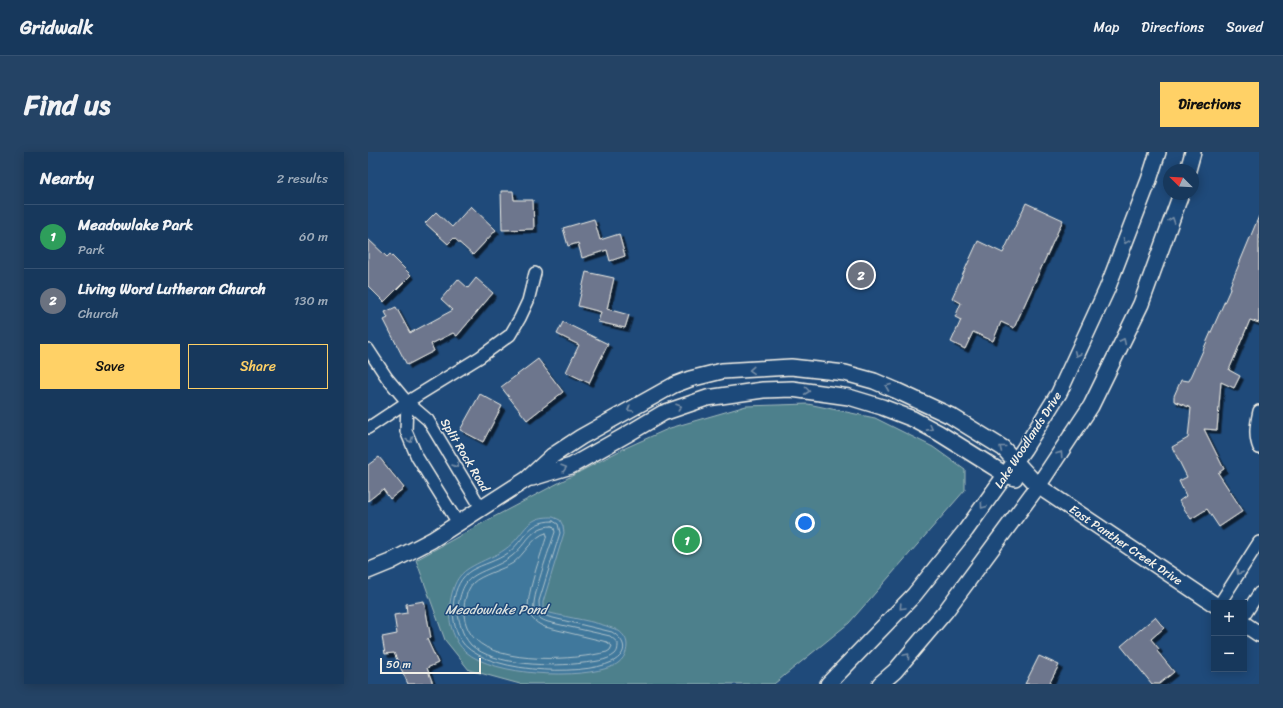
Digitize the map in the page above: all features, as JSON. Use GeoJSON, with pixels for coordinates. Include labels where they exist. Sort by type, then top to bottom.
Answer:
{"type":"FeatureCollection","features":[{"type":"Feature","properties":{"kind":"street","name":"Lake Woodlands Drive"},"geometry":{"type":"LineString","coordinates":[[828,684],[914,594],[966,530],[1016,461],[1060,392],[1108,289],[1150,180],[1158,152]]}},
{"type":"Feature","properties":{"kind":"street"},"geometry":{"type":"LineString","coordinates":[[1190,164],[1194,152]]}},
{"type":"Feature","properties":{"kind":"street"},"geometry":{"type":"LineString","coordinates":[[880,684],[895,671],[945,612],[1038,486],[1091,406],[1141,304],[1180,200]]}},
{"type":"Feature","properties":{"kind":"street"},"geometry":{"type":"LineString","coordinates":[[368,428],[480,357],[510,335],[528,302],[535,273]]}},
{"type":"Feature","properties":{"kind":"street","name":"Split Rock Road"},"geometry":{"type":"LineString","coordinates":[[368,349],[386,378],[407,402],[428,420],[481,508]]}},
{"type":"Feature","properties":{"kind":"street"},"geometry":{"type":"LineString","coordinates":[[368,571],[390,562],[432,540],[527,479],[552,456],[575,441],[674,385],[690,379],[722,371],[791,367],[846,373],[874,381],[951,416],[1003,448],[1038,486]]}},
{"type":"Feature","properties":{"kind":"street"},"geometry":{"type":"LineString","coordinates":[[527,479],[571,466],[663,413],[707,398],[770,390],[792,390],[849,397],[882,407],[913,419],[1006,474],[1038,486]]}},
{"type":"Feature","properties":{"kind":"street"},"geometry":{"type":"LineString","coordinates":[[407,402],[406,431],[418,457],[458,522]]}},
{"type":"Feature","properties":{"kind":"street"},"geometry":{"type":"LineString","coordinates":[[1259,411],[1256,426],[1256,441],[1259,448]]}},
{"type":"Feature","properties":{"kind":"street","name":"East Panther Creek Drive"},"geometry":{"type":"LineString","coordinates":[[1038,486],[1211,602]]}},
{"type":"Feature","properties":{"kind":"street"},"geometry":{"type":"LineString","coordinates":[[1222,600],[1259,542]]}},
{"type":"Feature","properties":{"kind":"street"},"geometry":{"type":"LineString","coordinates":[[1247,611],[1259,593]]}},
{"type":"Feature","properties":{"kind":"street"},"geometry":{"type":"LineString","coordinates":[[1247,626],[1259,634]]}},
{"type":"Feature","properties":{"kind":"green space"},"geometry":{"type":"Polygon","coordinates":[[[808,404],[875,418],[933,447],[965,470],[965,490],[849,623],[774,684],[520,684],[469,670],[445,640],[416,560],[488,520],[623,449],[670,428],[746,406],[808,404]]]}},
{"type":"Feature","properties":{"kind":"water","name":"Meadowlake Pond"},"geometry":{"type":"Polygon","coordinates":[[[553,517],[560,520],[564,533],[543,602],[543,608],[550,613],[598,623],[618,630],[627,642],[625,655],[613,666],[580,673],[560,674],[516,671],[479,660],[461,647],[454,636],[450,623],[450,603],[452,593],[458,579],[473,566],[508,547],[532,522],[537,519],[553,517]]]}},
{"type":"Feature","properties":{"kind":"building"},"geometry":{"type":"Polygon","coordinates":[[[501,191],[513,191],[514,200],[533,200],[534,229],[502,230],[501,191]]]}},
{"type":"Feature","properties":{"kind":"building"},"geometry":{"type":"Polygon","coordinates":[[[1026,203],[1063,220],[1014,328],[1001,322],[993,341],[973,332],[965,349],[951,342],[961,320],[955,317],[961,303],[952,298],[978,241],[1003,253],[1026,203]]]}},
{"type":"Feature","properties":{"kind":"building"},"geometry":{"type":"Polygon","coordinates":[[[471,206],[496,230],[473,255],[454,238],[448,244],[425,223],[436,212],[452,227],[471,206]]]}},
{"type":"Feature","properties":{"kind":"building"},"geometry":{"type":"Polygon","coordinates":[[[1259,216],[1259,323],[1250,320],[1229,370],[1240,376],[1234,388],[1221,382],[1217,430],[1204,429],[1224,469],[1218,473],[1243,511],[1219,527],[1207,509],[1191,519],[1179,501],[1186,496],[1179,481],[1187,477],[1172,447],[1188,438],[1191,408],[1174,401],[1174,396],[1181,380],[1189,381],[1192,375],[1231,287],[1230,286],[1259,216]]]}},
{"type":"Feature","properties":{"kind":"building"},"geometry":{"type":"Polygon","coordinates":[[[594,219],[600,240],[619,234],[625,256],[610,261],[607,250],[582,258],[578,243],[568,246],[563,228],[594,219]]]}},
{"type":"Feature","properties":{"kind":"building"},"geometry":{"type":"Polygon","coordinates":[[[368,239],[387,257],[390,254],[411,275],[384,302],[368,286],[368,239]]]}},
{"type":"Feature","properties":{"kind":"building"},"geometry":{"type":"Polygon","coordinates":[[[586,272],[614,278],[607,309],[629,315],[625,328],[598,322],[601,312],[578,306],[586,272]]]}},
{"type":"Feature","properties":{"kind":"building"},"geometry":{"type":"Polygon","coordinates":[[[476,278],[493,293],[457,336],[453,333],[431,344],[434,351],[407,365],[384,320],[388,318],[385,312],[396,307],[410,333],[453,310],[441,299],[458,279],[468,288],[476,278]]]}},
{"type":"Feature","properties":{"kind":"building"},"geometry":{"type":"Polygon","coordinates":[[[563,322],[608,344],[589,383],[566,372],[579,345],[557,334],[563,322]]]}},
{"type":"Feature","properties":{"kind":"building"},"geometry":{"type":"Polygon","coordinates":[[[538,359],[563,392],[527,420],[501,387],[538,359]]]}},
{"type":"Feature","properties":{"kind":"building"},"geometry":{"type":"Polygon","coordinates":[[[480,394],[502,406],[483,442],[460,430],[480,394]]]}},
{"type":"Feature","properties":{"kind":"building"},"geometry":{"type":"Polygon","coordinates":[[[379,457],[404,488],[390,499],[383,489],[368,501],[368,465],[379,457]]]}},
{"type":"Feature","properties":{"kind":"building"},"geometry":{"type":"Polygon","coordinates":[[[424,601],[431,638],[427,639],[438,663],[427,668],[433,684],[408,684],[394,653],[385,654],[382,637],[397,634],[394,615],[407,613],[406,604],[424,601]]]}},
{"type":"Feature","properties":{"kind":"building"},"geometry":{"type":"Polygon","coordinates":[[[1155,617],[1164,628],[1151,639],[1159,649],[1157,651],[1174,672],[1159,684],[1152,684],[1121,646],[1155,617]]]}},
{"type":"Feature","properties":{"kind":"building"},"geometry":{"type":"Polygon","coordinates":[[[1039,656],[1059,665],[1049,684],[1025,684],[1039,656]]]}},
{"type":"Feature","properties":{"kind":"place","name":"Living Word Lutheran Church"},"geometry":{"type":"Point","coordinates":[861,275]}},
{"type":"Feature","properties":{"kind":"place","name":"Meadowlake Park"},"geometry":{"type":"Point","coordinates":[687,540]}}]}
